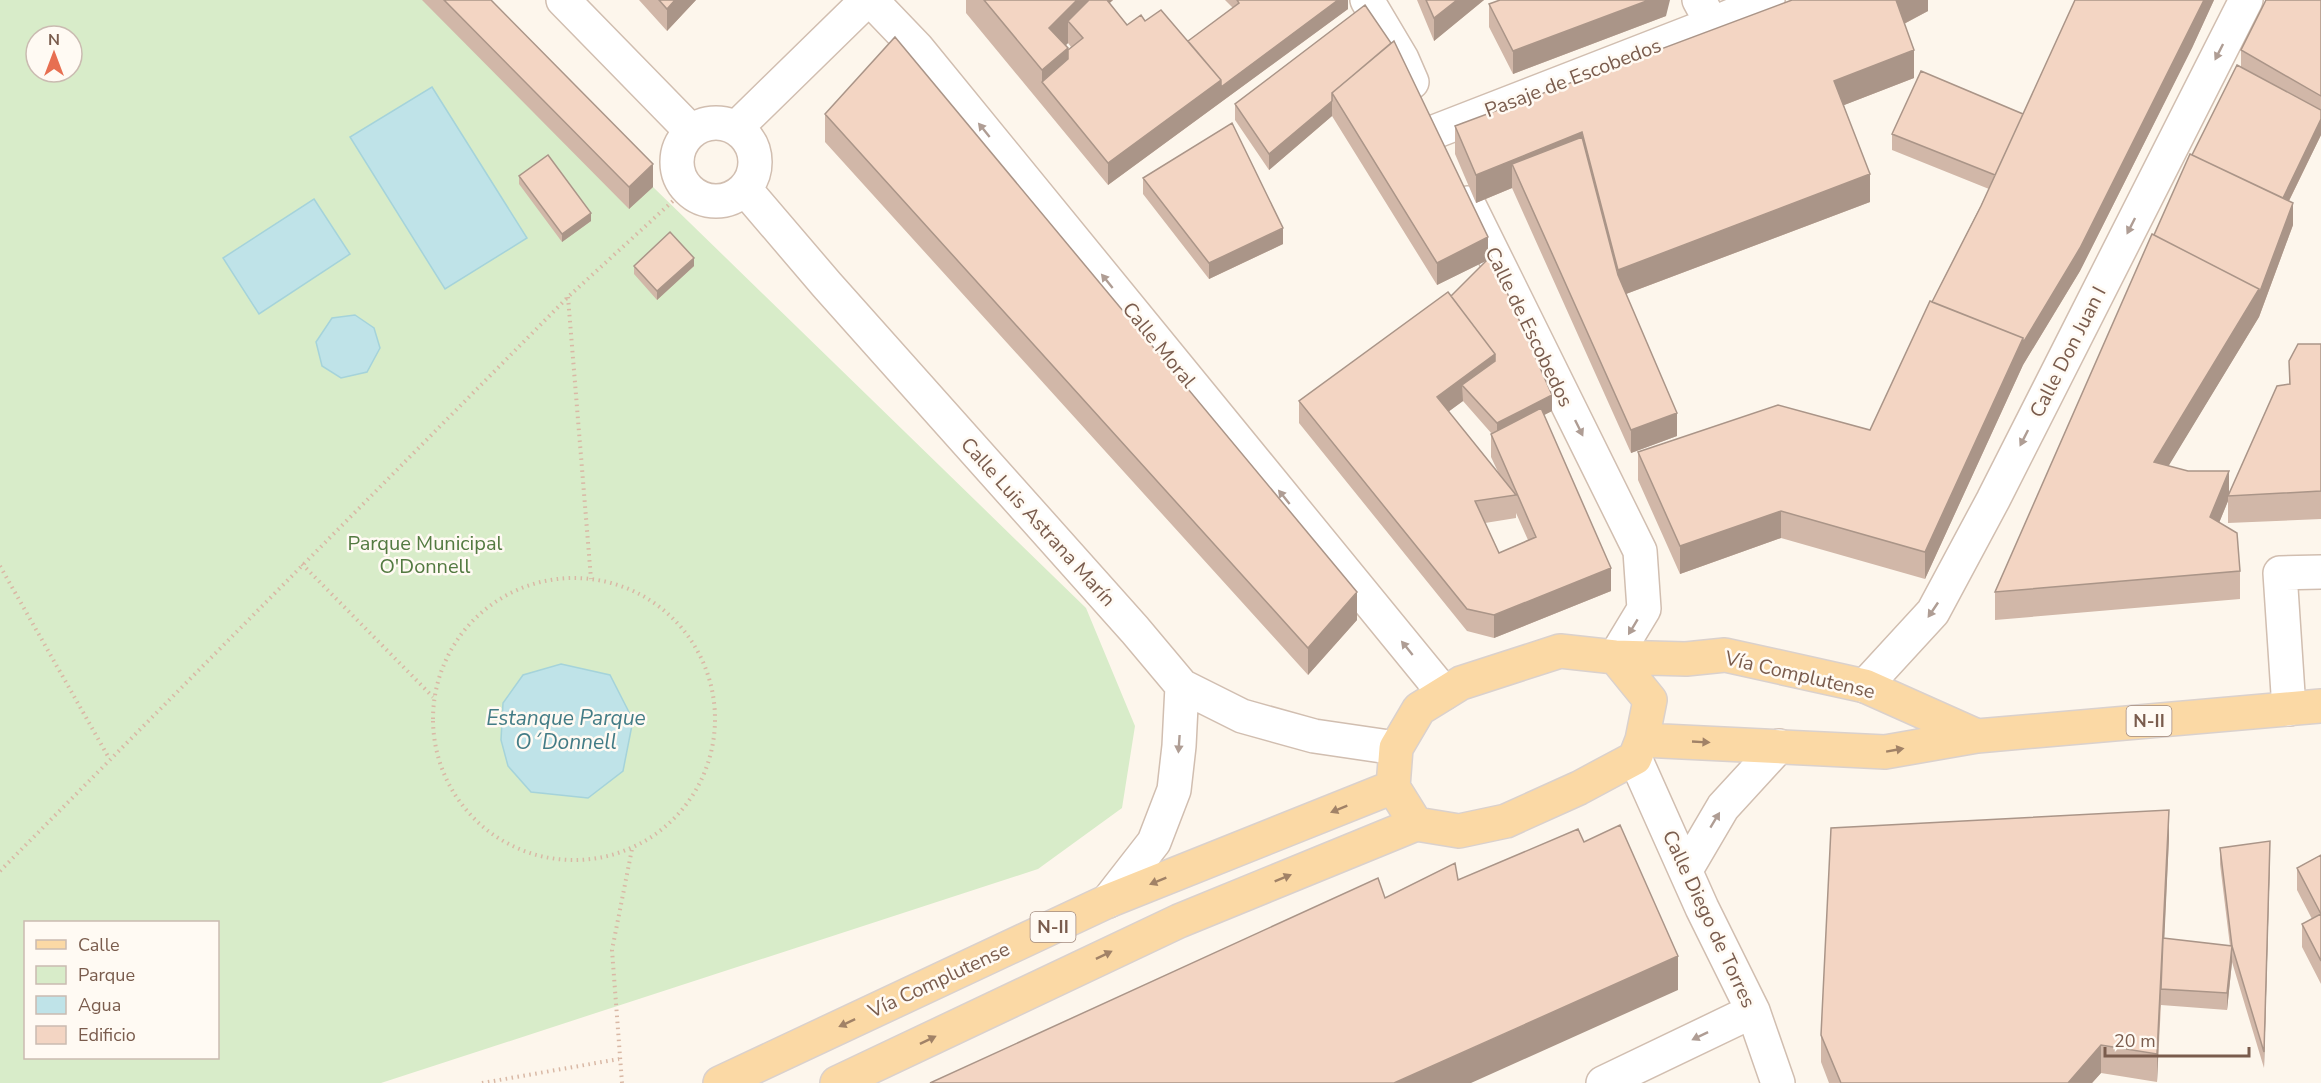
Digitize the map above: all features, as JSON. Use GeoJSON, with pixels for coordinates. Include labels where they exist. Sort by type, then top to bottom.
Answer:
{"type":"FeatureCollection","features":[{"type":"Feature","properties":{"kind":"main road","name":"Vía Complutense"},"geometry":{"type":"LineString","coordinates":[[1396,748],[1419,709],[1444,693],[1461,683],[1560,651],[1615,657],[1686,659],[1725,656],[1865,686],[1977,736]]}},
{"type":"Feature","properties":{"kind":"main road"},"geometry":{"type":"LineString","coordinates":[[1396,748],[1393,787],[1416,824],[1459,831],[1506,821],[1579,788],[1639,749],[1650,700],[1615,657]]}},
{"type":"Feature","properties":{"kind":"main road","name":"Vía Complutense"},"geometry":{"type":"LineString","coordinates":[[1639,749],[1779,746],[1885,752],[1977,736],[2321,706]]}},
{"type":"Feature","properties":{"kind":"main road","name":"Vía Complutense"},"geometry":{"type":"LineString","coordinates":[[720,1083],[1108,901],[1393,787]]}},
{"type":"Feature","properties":{"kind":"main road","name":"N-II"},"geometry":{"type":"LineString","coordinates":[[837,1083],[1179,921],[1416,824]]}},
{"type":"Feature","properties":{"kind":"street"},"geometry":{"type":"LineString","coordinates":[[563,0],[691,131]]}},
{"type":"Feature","properties":{"kind":"street"},"geometry":{"type":"LineString","coordinates":[[736,128],[867,0]]}},
{"type":"Feature","properties":{"kind":"street","name":"Calle Moral"},"geometry":{"type":"LineString","coordinates":[[871,0],[917,48],[1444,693]]}},
{"type":"Feature","properties":{"kind":"street","name":"Calle de Escobedos"},"geometry":{"type":"LineString","coordinates":[[1367,0],[1402,59],[1450,166],[1640,551],[1644,609],[1615,657]]}},
{"type":"Feature","properties":{"kind":"street","name":"Pasaje de Escobedos"},"geometry":{"type":"LineString","coordinates":[[1434,132],[1705,12],[1768,0]]}},
{"type":"Feature","properties":{"kind":"street","name":"Calle Don Juan I"},"geometry":{"type":"LineString","coordinates":[[1865,686],[1934,612],[2246,0]]}},
{"type":"Feature","properties":{"kind":"street"},"geometry":{"type":"LineString","coordinates":[[721,123],[736,128],[747,137],[753,150],[755,164],[753,178],[745,189],[731,199],[716,202],[699,199],[686,189],[678,175],[676,159],[681,144],[691,131],[705,124],[721,123]]}},
{"type":"Feature","properties":{"kind":"street","name":"Calle Luis Astrana Marín"},"geometry":{"type":"LineString","coordinates":[[745,189],[1182,686],[1242,716],[1283,728],[1314,736],[1396,748]]}},
{"type":"Feature","properties":{"kind":"street"},"geometry":{"type":"LineString","coordinates":[[2289,709],[2280,573],[2321,572]]}},
{"type":"Feature","properties":{"kind":"street"},"geometry":{"type":"LineString","coordinates":[[1108,901],[1154,842],[1174,790],[1182,686]]}},
{"type":"Feature","properties":{"kind":"street"},"geometry":{"type":"LineString","coordinates":[[1686,870],[1723,807],[1779,746]]}},
{"type":"Feature","properties":{"kind":"street","name":"Calle Diego de Torres"},"geometry":{"type":"LineString","coordinates":[[1639,749],[1686,870],[1753,1011],[1771,1080]]}},
{"type":"Feature","properties":{"kind":"street"},"geometry":{"type":"LineString","coordinates":[[1603,1083],[1753,1011]]}},
{"type":"Feature","properties":{"kind":"path"},"geometry":{"type":"LineString","coordinates":[[0,871],[568,297],[686,189]]}},
{"type":"Feature","properties":{"kind":"path"},"geometry":{"type":"LineString","coordinates":[[568,297],[591,579]]}},
{"type":"Feature","properties":{"kind":"path"},"geometry":{"type":"LineString","coordinates":[[302,564],[433,697]]}},
{"type":"Feature","properties":{"kind":"path"},"geometry":{"type":"LineString","coordinates":[[0,566],[109,759]]}},
{"type":"Feature","properties":{"kind":"path"},"geometry":{"type":"LineString","coordinates":[[569,576],[591,579],[618,583],[661,606],[695,642],[714,687],[716,736],[702,783],[673,822],[632,849],[590,861],[546,858],[506,844],[471,817],[446,782],[433,740],[433,697],[449,651],[479,612],[521,586],[569,576]]}},
{"type":"Feature","properties":{"kind":"path"},"geometry":{"type":"LineString","coordinates":[[622,1083],[612,950],[632,849]]}},
{"type":"Feature","properties":{"kind":"path"},"geometry":{"type":"LineString","coordinates":[[482,1083],[619,1059]]}},
{"type":"Feature","properties":{"kind":"green space","name":"Parque Municipal O'Donnell"},"geometry":{"type":"Polygon","coordinates":[[[0,0],[469,0],[653,187],[1086,608],[1135,726],[1122,808],[1038,869],[381,1083],[0,1083],[0,0]]]}},
{"type":"Feature","properties":{"kind":"water"},"geometry":{"type":"Polygon","coordinates":[[[432,87],[527,238],[445,289],[350,137],[432,87]]]}},
{"type":"Feature","properties":{"kind":"water"},"geometry":{"type":"Polygon","coordinates":[[[314,199],[350,254],[259,314],[223,258],[314,199]]]}},
{"type":"Feature","properties":{"kind":"water"},"geometry":{"type":"Polygon","coordinates":[[[355,315],[374,328],[380,348],[367,372],[341,378],[322,366],[316,342],[332,318],[355,315]]]}},
{"type":"Feature","properties":{"kind":"water","name":"Estanque Parque O´Donnell"},"geometry":{"type":"Polygon","coordinates":[[[561,664],[610,675],[633,720],[623,771],[588,798],[531,792],[508,766],[501,740],[503,703],[523,675],[561,664]]]}},
{"type":"Feature","properties":{"kind":"building"},"geometry":{"type":"Polygon","coordinates":[[[444,0],[491,0],[653,164],[629,187],[444,0]]]}},
{"type":"Feature","properties":{"kind":"building"},"geometry":{"type":"Polygon","coordinates":[[[659,0],[675,0],[667,9],[659,0]]]}},
{"type":"Feature","properties":{"kind":"building"},"geometry":{"type":"Polygon","coordinates":[[[984,0],[1077,0],[1049,28],[1068,48],[1042,70],[984,0]]]}},
{"type":"Feature","properties":{"kind":"building"},"geometry":{"type":"Polygon","coordinates":[[[1089,0],[1107,0],[1127,25],[1141,15],[1145,21],[1161,10],[1221,80],[1108,163],[1042,82],[1068,59],[1068,50],[1083,38],[1068,21],[1089,0]]]}},
{"type":"Feature","properties":{"kind":"building"},"geometry":{"type":"Polygon","coordinates":[[[1237,0],[1338,0],[1221,87],[1221,80],[1188,41],[1239,3],[1237,0]]]}},
{"type":"Feature","properties":{"kind":"building"},"geometry":{"type":"Polygon","coordinates":[[[1426,0],[1457,0],[1434,18],[1426,0]]]}},
{"type":"Feature","properties":{"kind":"building"},"geometry":{"type":"Polygon","coordinates":[[[1500,0],[1649,0],[1513,51],[1489,4],[1500,0]]]}},
{"type":"Feature","properties":{"kind":"building"},"geometry":{"type":"Polygon","coordinates":[[[1792,0],[1896,0],[1914,50],[1834,81],[1870,174],[1618,270],[1582,132],[1476,175],[1455,126],[1792,0]]]}},
{"type":"Feature","properties":{"kind":"building"},"geometry":{"type":"Polygon","coordinates":[[[2075,0],[2204,0],[2080,248],[2023,343],[2023,338],[1932,302],[1981,206],[2075,0]]]}},
{"type":"Feature","properties":{"kind":"building"},"geometry":{"type":"Polygon","coordinates":[[[2266,0],[2321,0],[2321,96],[2241,50],[2266,0]]]}},
{"type":"Feature","properties":{"kind":"building"},"geometry":{"type":"Polygon","coordinates":[[[1365,5],[1391,43],[1332,93],[1332,101],[1269,154],[1235,104],[1365,5]]]}},
{"type":"Feature","properties":{"kind":"building"},"geometry":{"type":"Polygon","coordinates":[[[895,37],[1357,592],[1308,648],[825,114],[895,37]]]}},
{"type":"Feature","properties":{"kind":"building"},"geometry":{"type":"Polygon","coordinates":[[[1394,41],[1488,237],[1437,263],[1332,93],[1394,41]]]}},
{"type":"Feature","properties":{"kind":"building"},"geometry":{"type":"Polygon","coordinates":[[[2237,65],[2321,110],[2321,119],[2283,198],[2192,155],[2237,65]]]}},
{"type":"Feature","properties":{"kind":"building"},"geometry":{"type":"Polygon","coordinates":[[[1921,71],[2023,114],[1995,175],[1892,134],[1921,71]]]}},
{"type":"Feature","properties":{"kind":"building"},"geometry":{"type":"Polygon","coordinates":[[[1232,123],[1283,228],[1209,263],[1143,178],[1232,123]]]}},
{"type":"Feature","properties":{"kind":"building"},"geometry":{"type":"Polygon","coordinates":[[[1582,137],[1618,275],[1677,413],[1631,430],[1512,164],[1582,137]]]}},
{"type":"Feature","properties":{"kind":"building"},"geometry":{"type":"Polygon","coordinates":[[[2190,154],[2293,203],[2259,294],[2259,289],[2154,235],[2190,154]]]}},
{"type":"Feature","properties":{"kind":"building"},"geometry":{"type":"Polygon","coordinates":[[[548,155],[591,213],[562,234],[519,176],[548,155]]]}},
{"type":"Feature","properties":{"kind":"building"},"geometry":{"type":"Polygon","coordinates":[[[670,232],[694,258],[657,291],[634,266],[670,232]]]}},
{"type":"Feature","properties":{"kind":"building"},"geometry":{"type":"Polygon","coordinates":[[[2152,234],[2259,289],[2154,462],[2188,471],[2229,471],[2210,517],[2237,533],[2240,571],[1995,592],[2152,234]]]}},
{"type":"Feature","properties":{"kind":"building"},"geometry":{"type":"Polygon","coordinates":[[[1491,256],[1552,395],[1497,423],[1462,385],[1495,361],[1495,354],[1451,296],[1491,256]]]}},
{"type":"Feature","properties":{"kind":"building"},"geometry":{"type":"Polygon","coordinates":[[[1448,292],[1495,354],[1437,397],[1516,495],[1475,501],[1499,553],[1536,537],[1491,434],[1541,408],[1611,568],[1494,615],[1467,609],[1299,401],[1448,292]]]}},
{"type":"Feature","properties":{"kind":"building"},"geometry":{"type":"Polygon","coordinates":[[[1930,301],[2023,338],[1925,552],[1781,511],[1680,546],[1638,452],[1778,405],[1870,430],[1930,301]]]}},
{"type":"Feature","properties":{"kind":"building"},"geometry":{"type":"Polygon","coordinates":[[[2298,344],[2321,344],[2321,491],[2228,496],[2277,386],[2290,384],[2289,361],[2298,344]]]}},
{"type":"Feature","properties":{"kind":"building"},"geometry":{"type":"Polygon","coordinates":[[[2169,810],[2157,1054],[2101,1045],[2068,1083],[1841,1083],[1821,1035],[1831,828],[2169,810]]]}},
{"type":"Feature","properties":{"kind":"building"},"geometry":{"type":"Polygon","coordinates":[[[1620,825],[1678,956],[1394,1083],[930,1083],[1378,878],[1385,898],[1455,863],[1458,880],[1578,829],[1584,842],[1620,825]]]}},
{"type":"Feature","properties":{"kind":"building"},"geometry":{"type":"Polygon","coordinates":[[[2270,841],[2264,1052],[2232,946],[2220,848],[2270,841]]]}},
{"type":"Feature","properties":{"kind":"building"},"geometry":{"type":"Polygon","coordinates":[[[2321,855],[2321,914],[2297,868],[2321,855]]]}},
{"type":"Feature","properties":{"kind":"building"},"geometry":{"type":"Polygon","coordinates":[[[2321,914],[2321,961],[2302,924],[2321,914]]]}},
{"type":"Feature","properties":{"kind":"building"},"geometry":{"type":"Polygon","coordinates":[[[2163,938],[2232,946],[2227,993],[2161,989],[2163,938]]]}}]}
